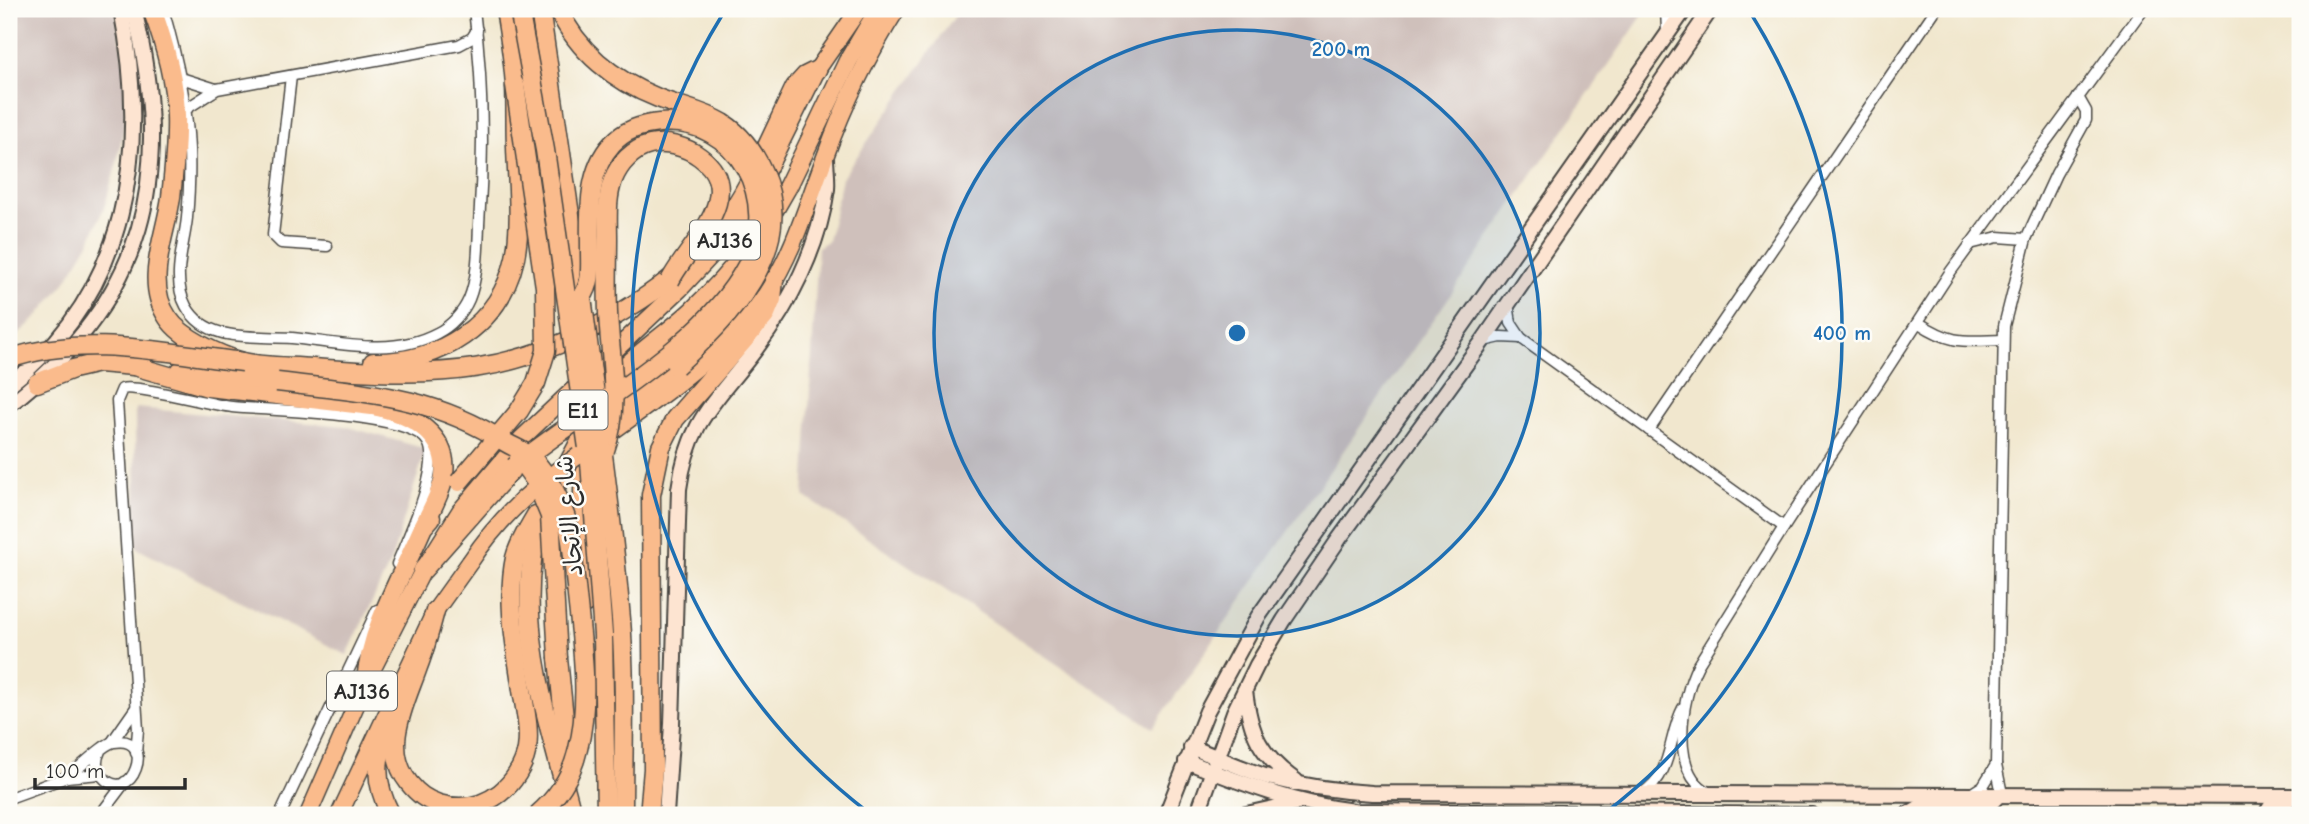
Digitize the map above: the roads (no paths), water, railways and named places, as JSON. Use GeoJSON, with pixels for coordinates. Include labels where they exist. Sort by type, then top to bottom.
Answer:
{"type":"FeatureCollection","features":[{"type":"Feature","properties":{"kind":"highway"},"geometry":{"type":"LineString","coordinates":[[152,9],[176,80],[175,145],[170,199],[157,268],[158,293],[169,319],[180,332],[243,362]]}},
{"type":"Feature","properties":{"kind":"highway"},"geometry":{"type":"LineString","coordinates":[[423,527],[519,411],[536,383],[546,351],[545,287],[505,9]]}},
{"type":"Feature","properties":{"kind":"highway","name":"شارع الإتحاد"},"geometry":{"type":"LineString","coordinates":[[519,9],[545,150],[591,458],[613,531],[621,619],[623,815]]}},
{"type":"Feature","properties":{"kind":"highway","name":"شارع الإتحاد"},"geometry":{"type":"LineString","coordinates":[[540,9],[582,297],[603,635],[606,815]]}},
{"type":"Feature","properties":{"kind":"highway"},"geometry":{"type":"LineString","coordinates":[[558,9],[582,47],[600,65],[636,88],[709,116],[737,133],[748,145],[766,180],[772,204],[773,228],[755,277],[726,319],[676,366],[611,415],[583,482],[584,602],[580,627]]}},
{"type":"Feature","properties":{"kind":"highway"},"geometry":{"type":"LineString","coordinates":[[572,814],[548,718],[528,610],[531,559],[550,499],[609,386],[623,369],[692,311],[723,280],[758,235],[788,187],[848,61],[879,9]]}},
{"type":"Feature","properties":{"kind":"highway"},"geometry":{"type":"LineString","coordinates":[[9,359],[41,350],[79,345],[296,367],[414,374],[458,371],[522,359],[559,346],[593,329],[670,281],[708,244],[728,218],[796,87],[805,76],[817,69]]}},
{"type":"Feature","properties":{"kind":"highway"},"geometry":{"type":"LineString","coordinates":[[296,367],[409,360],[446,348],[474,329],[487,316],[500,297],[515,258],[518,230],[515,85]]}},
{"type":"Feature","properties":{"kind":"highway"},"geometry":{"type":"LineString","coordinates":[[423,570],[514,467],[677,346],[707,318],[735,284],[755,245],[759,203],[754,185],[731,148],[704,130],[666,122],[631,129],[611,145],[594,177],[590,278],[582,297]]}},
{"type":"Feature","properties":{"kind":"highway"},"geometry":{"type":"LineString","coordinates":[[591,458],[610,437],[614,408],[608,311],[610,193],[616,174],[625,160],[638,150],[653,144],[673,145],[699,156],[712,168],[718,191],[710,222],[683,258],[670,281]]}},
{"type":"Feature","properties":{"kind":"highway"},"geometry":{"type":"LineString","coordinates":[[649,815],[653,749],[651,495],[657,462],[675,419],[765,316],[772,299],[775,279]]}},
{"type":"Feature","properties":{"kind":"highway"},"geometry":{"type":"LineString","coordinates":[[37,383],[86,365],[110,363],[277,396],[388,409],[413,418],[430,432],[440,447],[444,468],[441,486],[372,648],[366,682]]}},
{"type":"Feature","properties":{"kind":"highway"},"geometry":{"type":"LineString","coordinates":[[277,396],[391,397],[427,405],[478,425],[527,454],[541,468],[566,517],[571,541],[580,627],[584,708],[579,749],[573,767],[547,807],[537,815]]}},
{"type":"Feature","properties":{"kind":"highway"},"geometry":{"type":"LineString","coordinates":[[509,444],[536,482],[550,516],[558,658],[572,814]]}},
{"type":"Feature","properties":{"kind":"highway"},"geometry":{"type":"LineString","coordinates":[[435,611],[401,715],[395,748],[398,764],[406,779],[425,799],[448,807],[474,806],[497,795],[508,786],[524,761],[527,747],[526,716],[513,629],[513,576],[520,541],[550,499]]}},
{"type":"Feature","properties":{"kind":"highway"},"geometry":{"type":"LineString","coordinates":[[391,815],[381,791],[377,769],[383,738],[405,672]]}},
{"type":"Feature","properties":{"kind":"main road"},"geometry":{"type":"LineString","coordinates":[[9,385],[51,348],[73,320],[92,291],[107,259],[118,225],[126,191],[133,128],[130,66],[121,9]]}},
{"type":"Feature","properties":{"kind":"main road"},"geometry":{"type":"LineString","coordinates":[[9,405],[37,383],[98,317],[113,292],[137,236],[148,181],[152,142],[149,86],[134,9]]}},
{"type":"Feature","properties":{"kind":"main road","name":"AJ136"},"geometry":{"type":"LineString","coordinates":[[308,815],[366,682],[423,570],[460,511],[522,438],[680,289],[737,225],[751,203],[817,69],[859,9]]}},
{"type":"Feature","properties":{"kind":"main road","name":"AJ136"},"geometry":{"type":"LineString","coordinates":[[339,815],[435,611],[492,531],[536,486],[591,458],[707,361],[740,327],[775,279],[790,250],[854,84],[897,9]]}},
{"type":"Feature","properties":{"kind":"main road"},"geometry":{"type":"LineString","coordinates":[[1166,815],[1188,754],[1223,679],[1271,597],[1685,9]]}},
{"type":"Feature","properties":{"kind":"main road"},"geometry":{"type":"LineString","coordinates":[[1197,815],[1245,688],[1270,642],[1311,579],[1482,342],[1711,9]]}},
{"type":"Feature","properties":{"kind":"main road"},"geometry":{"type":"LineString","coordinates":[[666,815],[672,724],[679,489],[684,460],[701,419],[766,336],[805,265],[827,188],[825,155]]}},
{"type":"Feature","properties":{"kind":"main road"},"geometry":{"type":"LineString","coordinates":[[1523,282],[1518,271],[1519,262],[1561,200],[1570,173]]}},
{"type":"Feature","properties":{"kind":"main road"},"geometry":{"type":"LineString","coordinates":[[1245,688],[1249,720],[1261,747],[1272,762],[1300,784]]}},
{"type":"Feature","properties":{"kind":"main road"},"geometry":{"type":"LineString","coordinates":[[1188,754],[1300,802],[1335,809],[1374,812],[1812,815]]}},
{"type":"Feature","properties":{"kind":"main road"},"geometry":{"type":"LineString","coordinates":[[1215,764],[1300,784],[1350,792],[2300,798]]}},
{"type":"Feature","properties":{"kind":"main road"},"geometry":{"type":"LineString","coordinates":[[1906,815],[1920,807],[1983,806],[1998,796]]}},
{"type":"Feature","properties":{"kind":"main road"},"geometry":{"type":"LineString","coordinates":[[2266,815],[2275,802],[2300,798]]}},
{"type":"Feature","properties":{"kind":"main road"},"geometry":{"type":"LineString","coordinates":[[1242,815],[1300,802]]}},
{"type":"Feature","properties":{"kind":"street"},"geometry":{"type":"LineString","coordinates":[[163,9],[176,80],[186,109],[189,184],[187,221],[178,275],[180,292],[187,307],[197,320],[211,330],[227,335],[377,347],[400,345],[440,332],[458,317],[469,298],[477,252],[483,144],[480,61],[474,9]]}},
{"type":"Feature","properties":{"kind":"street"},"geometry":{"type":"LineString","coordinates":[[1665,9],[1667,34]]}},
{"type":"Feature","properties":{"kind":"street"},"geometry":{"type":"LineString","coordinates":[[1649,430],[1937,9]]}},
{"type":"Feature","properties":{"kind":"street"},"geometry":{"type":"LineString","coordinates":[[1641,794],[1655,784],[1664,771],[1675,727],[1698,665],[1784,527],[1970,244],[2143,9]]}},
{"type":"Feature","properties":{"kind":"street"},"geometry":{"type":"LineString","coordinates":[[176,80],[217,89],[459,45],[472,38],[477,30]]}},
{"type":"Feature","properties":{"kind":"street"},"geometry":{"type":"LineString","coordinates":[[459,45],[480,61]]}},
{"type":"Feature","properties":{"kind":"street"},"geometry":{"type":"LineString","coordinates":[[291,76],[273,235],[281,243],[327,247]]}},
{"type":"Feature","properties":{"kind":"street"},"geometry":{"type":"LineString","coordinates":[[186,109],[217,89]]}},
{"type":"Feature","properties":{"kind":"street"},"geometry":{"type":"LineString","coordinates":[[1998,796],[2001,789],[1996,765],[2003,340],[2009,299],[2026,239],[2056,174],[2086,120],[2086,111],[2078,97]]}},
{"type":"Feature","properties":{"kind":"street"},"geometry":{"type":"LineString","coordinates":[[1970,244],[1998,237],[2026,239]]}},
{"type":"Feature","properties":{"kind":"street"},"geometry":{"type":"LineString","coordinates":[[1508,304],[1511,323],[1521,338],[1784,527]]}},
{"type":"Feature","properties":{"kind":"street"},"geometry":{"type":"LineString","coordinates":[[1919,323],[1950,340],[2003,340]]}},
{"type":"Feature","properties":{"kind":"street"},"geometry":{"type":"LineString","coordinates":[[1482,342],[1501,337],[1521,338]]}},
{"type":"Feature","properties":{"kind":"street"},"geometry":{"type":"LineString","coordinates":[[101,813],[138,767],[138,730],[117,401],[119,393],[126,388],[137,388],[207,404],[277,396],[331,414],[410,428],[420,433],[428,442],[432,459],[415,521],[280,815]]}},
{"type":"Feature","properties":{"kind":"street"},"geometry":{"type":"LineString","coordinates":[[1685,704],[1686,767],[1700,787],[1714,794]]}},
{"type":"Feature","properties":{"kind":"street"},"geometry":{"type":"LineString","coordinates":[[67,777],[112,742],[135,708]]}},
{"type":"Feature","properties":{"kind":"street"},"geometry":{"type":"LineString","coordinates":[[112,742],[126,743],[136,753]]}},
{"type":"Feature","properties":{"kind":"street"},"geometry":{"type":"LineString","coordinates":[[100,751],[97,760],[102,776],[101,813]]}},
{"type":"Feature","properties":{"kind":"street"},"geometry":{"type":"LineString","coordinates":[[1969,795],[1983,786],[1996,765]]}},
{"type":"Feature","properties":{"kind":"street"},"geometry":{"type":"LineString","coordinates":[[9,798],[67,777],[102,776],[116,783],[126,781]]}}]}
